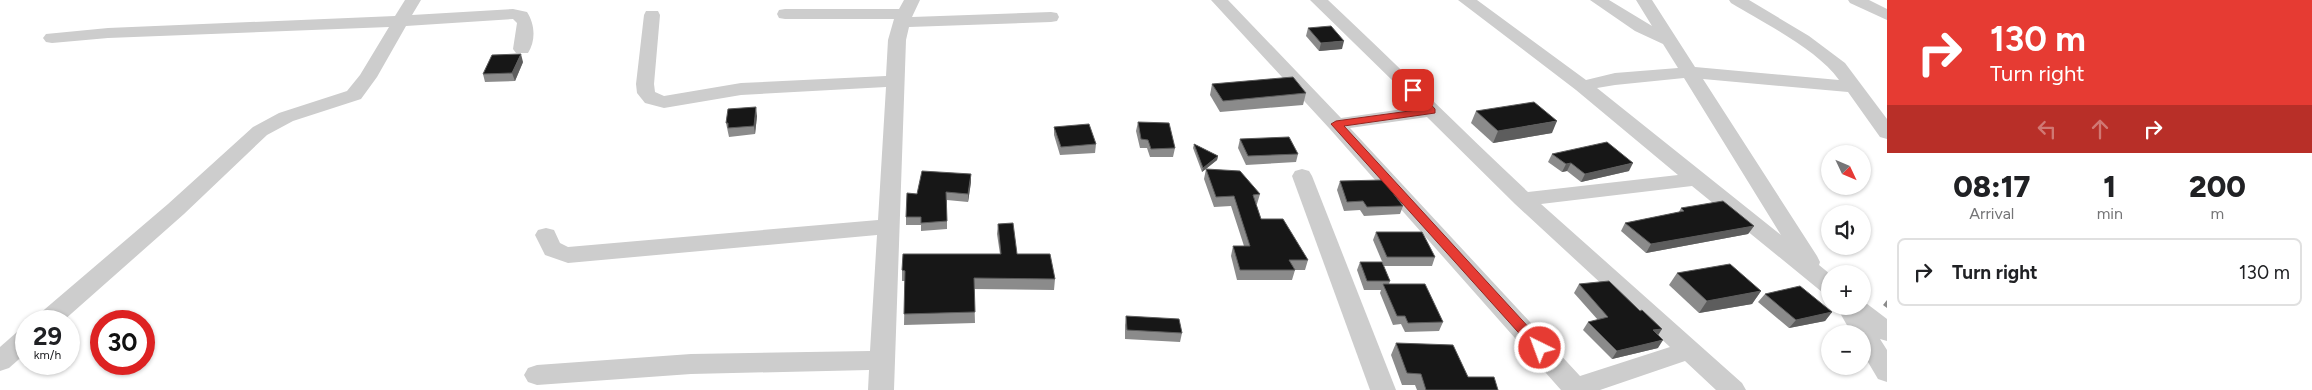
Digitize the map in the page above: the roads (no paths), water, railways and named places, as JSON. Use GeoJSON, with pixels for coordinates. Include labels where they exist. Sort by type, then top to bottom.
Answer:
{"type":"FeatureCollection","features":[{"type":"Feature","properties":{"kind":"street"},"geometry":{"type":"LineString","coordinates":[[60,310],[176,209],[260,131],[286,117],[354,95],[368,77],[413,0]]}},
{"type":"Feature","properties":{"kind":"street"},"geometry":{"type":"LineString","coordinates":[[1219,0],[1336,124],[1576,389],[1690,350]]}},
{"type":"Feature","properties":{"kind":"street"},"geometry":{"type":"LineString","coordinates":[[1318,0],[1404,80],[1431,111],[1523,199],[1733,390]]}},
{"type":"Feature","properties":{"kind":"street"},"geometry":{"type":"LineString","coordinates":[[1466,0],[1583,86],[1821,279]]}},
{"type":"Feature","properties":{"kind":"street"},"geometry":{"type":"LineString","coordinates":[[1598,0],[1641,27],[1670,40]]}},
{"type":"Feature","properties":{"kind":"street"},"geometry":{"type":"LineString","coordinates":[[1644,0],[1821,276]]}},
{"type":"Feature","properties":{"kind":"street"},"geometry":{"type":"LineString","coordinates":[[1736,0],[1803,40],[1839,67],[1887,133]]}},
{"type":"Feature","properties":{"kind":"street"},"geometry":{"type":"LineString","coordinates":[[1856,0],[1887,15]]}},
{"type":"Feature","properties":{"kind":"street"},"geometry":{"type":"LineString","coordinates":[[881,390],[890,226],[897,40],[907,12]]}},
{"type":"Feature","properties":{"kind":"street"},"geometry":{"type":"LineString","coordinates":[[785,14],[907,12],[1051,17]]}},
{"type":"Feature","properties":{"kind":"street"},"geometry":{"type":"LineString","coordinates":[[52,38],[108,32],[403,20],[482,14],[518,15],[525,23],[526,31],[522,49]]}},
{"type":"Feature","properties":{"kind":"street"},"geometry":{"type":"LineString","coordinates":[[652,15],[644,84],[646,93],[657,101],[664,102],[741,88],[896,81]]}},
{"type":"Feature","properties":{"kind":"street"},"geometry":{"type":"LineString","coordinates":[[1583,86],[1615,79],[1689,72],[1852,87]]}},
{"type":"Feature","properties":{"kind":"street"},"geometry":{"type":"LineString","coordinates":[[1336,124],[1431,111]]}},
{"type":"Feature","properties":{"kind":"street"},"geometry":{"type":"LineString","coordinates":[[1302,176],[1383,390]]}},
{"type":"Feature","properties":{"kind":"street"},"geometry":{"type":"LineString","coordinates":[[1523,199],[1698,179]]}},
{"type":"Feature","properties":{"kind":"street"},"geometry":{"type":"LineString","coordinates":[[546,235],[550,249],[558,254],[568,255],[890,226]]}},
{"type":"Feature","properties":{"kind":"street"},"geometry":{"type":"LineString","coordinates":[[1853,315],[1887,372]]}},
{"type":"Feature","properties":{"kind":"street"},"geometry":{"type":"LineString","coordinates":[[1866,315],[1887,332]]}},
{"type":"Feature","properties":{"kind":"street"},"geometry":{"type":"LineString","coordinates":[[0,361],[15,348]]}},
{"type":"Feature","properties":{"kind":"street"},"geometry":{"type":"LineString","coordinates":[[537,375],[691,364],[882,360]]}}]}
